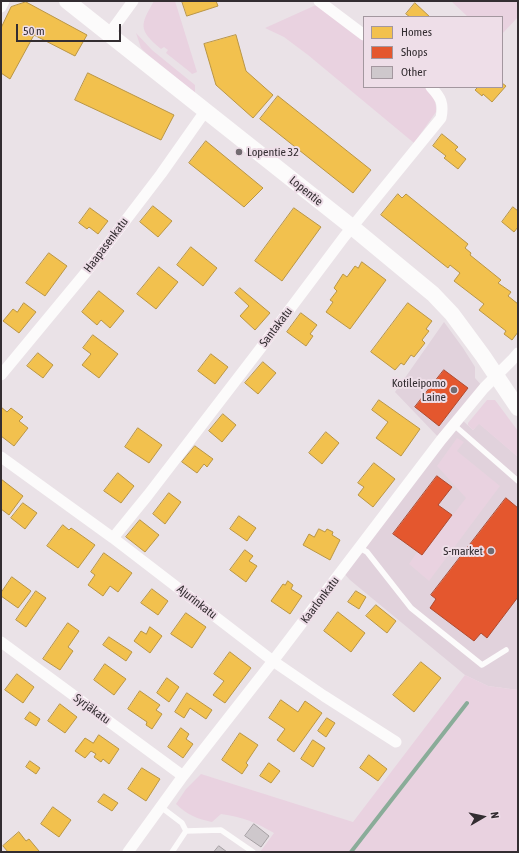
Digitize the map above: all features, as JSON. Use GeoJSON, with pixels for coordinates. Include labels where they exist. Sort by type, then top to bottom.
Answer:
{"type":"FeatureCollection","features":[{"type":"Feature","properties":{"kind":"street"},"geometry":{"type":"LineString","coordinates":[[1,7],[4,1]]}},
{"type":"Feature","properties":{"kind":"street","name":"Lopentie"},"geometry":{"type":"LineString","coordinates":[[67,1],[206,110],[433,294],[452,314],[518,408]]}},
{"type":"Feature","properties":{"kind":"street"},"geometry":{"type":"LineString","coordinates":[[109,34],[133,1]]}},
{"type":"Feature","properties":{"kind":"street"},"geometry":{"type":"LineString","coordinates":[[319,1],[363,34]]}},
{"type":"Feature","properties":{"kind":"street","name":"Santakatu"},"geometry":{"type":"LineString","coordinates":[[113,538],[148,495],[352,227],[441,118],[443,107],[439,96],[432,88]]}},
{"type":"Feature","properties":{"kind":"street","name":"Haapasenkatu"},"geometry":{"type":"LineString","coordinates":[[1,375],[87,271],[161,174],[206,110]]}},
{"type":"Feature","properties":{"kind":"street","name":"Kaarlonkatu"},"geometry":{"type":"LineString","coordinates":[[128,852],[183,776],[454,425],[484,388],[518,353]]}},
{"type":"Feature","properties":{"kind":"street","name":"Ajurinkatu"},"geometry":{"type":"LineString","coordinates":[[1,457],[113,538],[273,661],[396,742]]}},
{"type":"Feature","properties":{"kind":"street","name":"Syrjäkatu"},"geometry":{"type":"LineString","coordinates":[[1,642],[183,776]]}},
{"type":"Feature","properties":{"kind":"lane"},"geometry":{"type":"LineString","coordinates":[[454,425],[518,481]]}},
{"type":"Feature","properties":{"kind":"lane"},"geometry":{"type":"LineString","coordinates":[[360,548],[367,552],[411,608],[482,666],[506,650]]}},
{"type":"Feature","properties":{"kind":"lane"},"geometry":{"type":"LineString","coordinates":[[161,807],[182,823],[186,831]]}},
{"type":"Feature","properties":{"kind":"lane"},"geometry":{"type":"LineString","coordinates":[[186,831],[221,830],[253,852]]}},
{"type":"Feature","properties":{"kind":"lane"},"geometry":{"type":"LineString","coordinates":[[172,852],[186,831]]}},
{"type":"Feature","properties":{"kind":"shaded area"},"geometry":{"type":"Polygon","coordinates":[[[154,1],[175,1],[197,72],[192,74],[166,53],[168,50],[164,47],[161,49],[148,37],[145,32],[144,22],[154,1]]]}},
{"type":"Feature","properties":{"kind":"shaded area"},"geometry":{"type":"Polygon","coordinates":[[[451,1],[518,1],[518,17],[503,33],[503,16],[467,16],[451,1]]]}},
{"type":"Feature","properties":{"kind":"shaded area"},"geometry":{"type":"Polygon","coordinates":[[[316,5],[363,40],[363,88],[425,88],[432,95],[435,101],[436,112],[414,143],[308,55],[284,37],[265,28],[316,5]]]}},
{"type":"Feature","properties":{"kind":"shaded area"},"geometry":{"type":"Polygon","coordinates":[[[136,33],[152,50],[195,85],[195,93],[141,48],[136,33]]]}},
{"type":"Feature","properties":{"kind":"shaded area"},"geometry":{"type":"Polygon","coordinates":[[[444,322],[475,367],[475,378],[484,388],[460,418],[473,430],[479,423],[518,457],[518,690],[488,686],[465,675],[350,580],[342,571],[441,440],[395,392],[444,322]]]}},
{"type":"Feature","properties":{"kind":"shaded area"},"geometry":{"type":"Polygon","coordinates":[[[487,400],[495,400],[518,431],[518,457],[479,424],[473,430],[468,425],[468,423],[487,400]]]}},
{"type":"Feature","properties":{"kind":"shaded area"},"geometry":{"type":"Polygon","coordinates":[[[457,438],[464,442],[457,451],[500,486],[429,581],[409,564],[417,552],[422,555],[466,498],[437,466],[457,438]]]}},
{"type":"Feature","properties":{"kind":"shaded area"},"geometry":{"type":"Polygon","coordinates":[[[465,675],[488,686],[518,690],[518,852],[260,852],[274,833],[249,820],[229,815],[221,814],[212,822],[189,814],[176,804],[186,789],[201,774],[353,822],[465,675]]]}},
{"type":"Feature","properties":{"kind":"building: Homes"},"geometry":{"type":"Polygon","coordinates":[[[182,1],[216,1],[218,6],[187,16],[182,1]]]}},
{"type":"Feature","properties":{"kind":"building: Homes"},"geometry":{"type":"Polygon","coordinates":[[[26,2],[87,35],[75,56],[34,35],[10,79],[1,73],[1,28],[11,7],[26,2]]]}},
{"type":"Feature","properties":{"kind":"building: Homes"},"geometry":{"type":"Polygon","coordinates":[[[415,3],[429,16],[409,16],[406,14],[415,3]]]}},
{"type":"Feature","properties":{"kind":"building: Homes"},"geometry":{"type":"Polygon","coordinates":[[[236,35],[246,71],[273,95],[253,118],[216,85],[204,44],[236,35]]]}},
{"type":"Feature","properties":{"kind":"building: Homes"},"geometry":{"type":"Polygon","coordinates":[[[88,73],[174,115],[161,140],[75,100],[88,73]]]}},
{"type":"Feature","properties":{"kind":"building: Homes"},"geometry":{"type":"Polygon","coordinates":[[[503,84],[506,86],[492,102],[483,94],[482,96],[475,90],[477,88],[503,88],[503,84]]]}},
{"type":"Feature","properties":{"kind":"building: Homes"},"geometry":{"type":"Polygon","coordinates":[[[278,96],[371,170],[353,193],[260,119],[278,96]]]}},
{"type":"Feature","properties":{"kind":"building: Homes"},"geometry":{"type":"Polygon","coordinates":[[[442,134],[458,147],[455,150],[466,159],[458,169],[444,158],[446,156],[433,146],[442,134]]]}},
{"type":"Feature","properties":{"kind":"building: Homes"},"geometry":{"type":"Polygon","coordinates":[[[206,141],[263,188],[244,207],[189,163],[206,141]]]}},
{"type":"Feature","properties":{"kind":"building: Homes"},"geometry":{"type":"Polygon","coordinates":[[[398,194],[402,198],[406,194],[468,244],[465,248],[471,253],[470,255],[501,280],[498,283],[511,292],[508,296],[518,304],[518,332],[512,340],[504,334],[506,331],[479,310],[484,304],[454,281],[460,273],[450,265],[448,268],[381,215],[398,194]]]}},
{"type":"Feature","properties":{"kind":"building: Homes"},"geometry":{"type":"Polygon","coordinates":[[[153,206],[172,221],[158,237],[140,222],[153,206]]]}},
{"type":"Feature","properties":{"kind":"building: Homes"},"geometry":{"type":"Polygon","coordinates":[[[513,207],[518,211],[518,227],[514,232],[502,222],[513,207]]]}},
{"type":"Feature","properties":{"kind":"building: Homes"},"geometry":{"type":"Polygon","coordinates":[[[90,208],[108,221],[98,234],[89,227],[87,229],[79,223],[90,208]]]}},
{"type":"Feature","properties":{"kind":"building: Homes"},"geometry":{"type":"Polygon","coordinates":[[[294,208],[321,227],[282,281],[255,261],[294,208]]]}},
{"type":"Feature","properties":{"kind":"building: Homes"},"geometry":{"type":"Polygon","coordinates":[[[191,247],[217,268],[203,286],[177,265],[191,247]]]}},
{"type":"Feature","properties":{"kind":"building: Homes"},"geometry":{"type":"Polygon","coordinates":[[[49,253],[67,266],[45,296],[26,283],[49,253]]]}},
{"type":"Feature","properties":{"kind":"building: Homes"},"geometry":{"type":"Polygon","coordinates":[[[362,262],[386,280],[350,329],[326,312],[333,302],[330,300],[337,291],[334,288],[343,274],[347,277],[355,266],[358,268],[362,262]]]}},
{"type":"Feature","properties":{"kind":"building: Homes"},"geometry":{"type":"Polygon","coordinates":[[[159,267],[178,282],[156,309],[137,294],[159,267]]]}},
{"type":"Feature","properties":{"kind":"building: Homes"},"geometry":{"type":"Polygon","coordinates":[[[240,288],[270,313],[255,330],[240,316],[249,306],[235,293],[240,288]]]}},
{"type":"Feature","properties":{"kind":"building: Homes"},"geometry":{"type":"Polygon","coordinates":[[[99,291],[124,311],[110,328],[101,320],[97,325],[82,312],[99,291]]]}},
{"type":"Feature","properties":{"kind":"building: Homes"},"geometry":{"type":"Polygon","coordinates":[[[24,303],[36,312],[19,333],[3,321],[13,309],[17,312],[24,303]]]}},
{"type":"Feature","properties":{"kind":"building: Homes"},"geometry":{"type":"Polygon","coordinates":[[[408,303],[432,321],[426,329],[429,331],[422,340],[425,343],[414,357],[411,355],[404,365],[401,363],[395,370],[371,352],[408,303]]]}},
{"type":"Feature","properties":{"kind":"building: Homes"},"geometry":{"type":"Polygon","coordinates":[[[301,313],[317,325],[310,334],[313,336],[306,346],[287,332],[301,313]]]}},
{"type":"Feature","properties":{"kind":"building: Homes"},"geometry":{"type":"Polygon","coordinates":[[[93,335],[118,354],[99,378],[82,365],[91,354],[83,348],[93,335]]]}},
{"type":"Feature","properties":{"kind":"building: Homes"},"geometry":{"type":"Polygon","coordinates":[[[38,353],[53,365],[43,378],[27,366],[38,353]]]}},
{"type":"Feature","properties":{"kind":"building: Homes"},"geometry":{"type":"Polygon","coordinates":[[[211,354],[228,367],[215,384],[198,371],[211,354]]]}},
{"type":"Feature","properties":{"kind":"building: Homes"},"geometry":{"type":"Polygon","coordinates":[[[263,362],[276,373],[258,394],[245,383],[263,362]]]}},
{"type":"Feature","properties":{"kind":"building: Homes"},"geometry":{"type":"Polygon","coordinates":[[[379,400],[420,429],[401,456],[376,438],[388,422],[372,410],[379,400]]]}},
{"type":"Feature","properties":{"kind":"building: Homes"},"geometry":{"type":"Polygon","coordinates":[[[1,407],[7,412],[11,408],[23,417],[19,421],[28,428],[14,446],[1,436],[1,407]]]}},
{"type":"Feature","properties":{"kind":"building: Homes"},"geometry":{"type":"Polygon","coordinates":[[[223,414],[236,425],[222,442],[209,431],[223,414]]]}},
{"type":"Feature","properties":{"kind":"building: Homes"},"geometry":{"type":"Polygon","coordinates":[[[138,428],[162,445],[149,463],[125,447],[138,428]]]}},
{"type":"Feature","properties":{"kind":"building: Homes"},"geometry":{"type":"Polygon","coordinates":[[[326,432],[339,443],[322,464],[309,453],[326,432]]]}},
{"type":"Feature","properties":{"kind":"building: Homes"},"geometry":{"type":"Polygon","coordinates":[[[195,446],[213,459],[207,467],[204,464],[197,473],[182,462],[195,446]]]}},
{"type":"Feature","properties":{"kind":"building: Homes"},"geometry":{"type":"Polygon","coordinates":[[[374,463],[395,479],[373,507],[358,495],[364,487],[358,483],[374,463]]]}},
{"type":"Feature","properties":{"kind":"building: Homes"},"geometry":{"type":"Polygon","coordinates":[[[118,473],[134,486],[121,503],[104,491],[118,473]]]}},
{"type":"Feature","properties":{"kind":"building: Homes"},"geometry":{"type":"Polygon","coordinates":[[[1,479],[23,496],[9,515],[1,509],[1,479]]]}},
{"type":"Feature","properties":{"kind":"building: Homes"},"geometry":{"type":"Polygon","coordinates":[[[169,493],[181,502],[165,524],[153,514],[169,493]]]}},
{"type":"Feature","properties":{"kind":"building: Homes"},"geometry":{"type":"Polygon","coordinates":[[[23,503],[37,513],[25,529],[11,518],[23,503]]]}},
{"type":"Feature","properties":{"kind":"building: Homes"},"geometry":{"type":"Polygon","coordinates":[[[239,516],[256,528],[247,541],[230,529],[239,516]]]}},
{"type":"Feature","properties":{"kind":"building: Homes"},"geometry":{"type":"Polygon","coordinates":[[[140,520],[159,535],[145,552],[126,537],[140,520]]]}},
{"type":"Feature","properties":{"kind":"building: Homes"},"geometry":{"type":"Polygon","coordinates":[[[63,525],[69,530],[71,528],[95,545],[78,568],[47,546],[63,525]]]}},
{"type":"Feature","properties":{"kind":"building: Homes"},"geometry":{"type":"Polygon","coordinates":[[[319,529],[325,532],[327,529],[333,532],[332,535],[340,540],[330,560],[303,545],[309,534],[314,537],[319,529]]]}},
{"type":"Feature","properties":{"kind":"building: Homes"},"geometry":{"type":"Polygon","coordinates":[[[245,550],[253,556],[249,561],[257,566],[246,582],[230,570],[245,550]]]}},
{"type":"Feature","properties":{"kind":"building: Homes"},"geometry":{"type":"Polygon","coordinates":[[[104,553],[132,573],[118,592],[110,586],[103,596],[88,585],[95,575],[91,572],[104,553]]]}},
{"type":"Feature","properties":{"kind":"building: Homes"},"geometry":{"type":"Polygon","coordinates":[[[12,577],[31,591],[18,608],[1,596],[1,593],[12,577]]]}},
{"type":"Feature","properties":{"kind":"building: Homes"},"geometry":{"type":"Polygon","coordinates":[[[288,581],[293,585],[291,589],[302,596],[290,614],[271,601],[283,584],[285,585],[288,581]]]}},
{"type":"Feature","properties":{"kind":"building: Homes"},"geometry":{"type":"Polygon","coordinates":[[[152,589],[168,601],[158,615],[141,603],[152,589]]]}},
{"type":"Feature","properties":{"kind":"building: Homes"},"geometry":{"type":"Polygon","coordinates":[[[36,591],[46,598],[26,627],[16,620],[36,591]]]}},
{"type":"Feature","properties":{"kind":"building: Homes"},"geometry":{"type":"Polygon","coordinates":[[[356,591],[366,597],[359,609],[348,602],[356,591]]]}},
{"type":"Feature","properties":{"kind":"building: Homes"},"geometry":{"type":"Polygon","coordinates":[[[376,605],[396,621],[387,633],[366,616],[376,605]]]}},
{"type":"Feature","properties":{"kind":"building: Homes"},"geometry":{"type":"Polygon","coordinates":[[[338,612],[365,633],[351,652],[324,631],[338,612]]]}},
{"type":"Feature","properties":{"kind":"building: Homes"},"geometry":{"type":"Polygon","coordinates":[[[186,613],[206,627],[192,648],[171,634],[186,613]]]}},
{"type":"Feature","properties":{"kind":"building: Homes"},"geometry":{"type":"Polygon","coordinates":[[[68,623],[79,631],[68,647],[73,651],[60,670],[43,659],[68,623]]]}},
{"type":"Feature","properties":{"kind":"building: Homes"},"geometry":{"type":"Polygon","coordinates":[[[150,627],[162,636],[150,653],[134,641],[141,631],[146,634],[150,627]]]}},
{"type":"Feature","properties":{"kind":"building: Homes"},"geometry":{"type":"Polygon","coordinates":[[[109,637],[132,652],[126,661],[103,645],[109,637]]]}},
{"type":"Feature","properties":{"kind":"building: Homes"},"geometry":{"type":"Polygon","coordinates":[[[230,652],[251,668],[225,703],[213,695],[224,681],[214,674],[230,652]]]}},
{"type":"Feature","properties":{"kind":"building: Homes"},"geometry":{"type":"Polygon","coordinates":[[[421,662],[441,678],[414,712],[393,695],[421,662]]]}},
{"type":"Feature","properties":{"kind":"building: Homes"},"geometry":{"type":"Polygon","coordinates":[[[105,664],[126,679],[114,695],[94,680],[105,664]]]}},
{"type":"Feature","properties":{"kind":"building: Homes"},"geometry":{"type":"Polygon","coordinates":[[[17,674],[34,687],[23,703],[5,690],[17,674]]]}},
{"type":"Feature","properties":{"kind":"building: Homes"},"geometry":{"type":"Polygon","coordinates":[[[167,678],[179,687],[169,702],[157,693],[167,678]]]}},
{"type":"Feature","properties":{"kind":"building: Homes"},"geometry":{"type":"Polygon","coordinates":[[[140,691],[160,705],[156,710],[162,714],[152,729],[146,725],[147,722],[128,709],[140,691]]]}},
{"type":"Feature","properties":{"kind":"building: Homes"},"geometry":{"type":"Polygon","coordinates":[[[187,693],[212,710],[206,719],[190,708],[184,718],[175,712],[187,693]]]}},
{"type":"Feature","properties":{"kind":"building: Homes"},"geometry":{"type":"Polygon","coordinates":[[[281,700],[298,712],[305,701],[322,713],[294,752],[277,740],[285,729],[269,718],[281,700]]]}},
{"type":"Feature","properties":{"kind":"building: Homes"},"geometry":{"type":"Polygon","coordinates":[[[60,704],[77,717],[65,733],[48,721],[60,704]]]}},
{"type":"Feature","properties":{"kind":"building: Homes"},"geometry":{"type":"Polygon","coordinates":[[[30,712],[40,719],[36,726],[25,719],[30,712]]]}},
{"type":"Feature","properties":{"kind":"building: Homes"},"geometry":{"type":"Polygon","coordinates":[[[327,718],[335,723],[326,737],[318,731],[327,718]]]}},
{"type":"Feature","properties":{"kind":"building: Homes"},"geometry":{"type":"Polygon","coordinates":[[[181,728],[189,734],[186,739],[193,744],[183,758],[168,747],[181,728]]]}},
{"type":"Feature","properties":{"kind":"building: Homes"},"geometry":{"type":"Polygon","coordinates":[[[240,733],[258,745],[246,763],[248,765],[242,774],[222,760],[240,733]]]}},
{"type":"Feature","properties":{"kind":"building: Homes"},"geometry":{"type":"Polygon","coordinates":[[[99,735],[119,749],[109,764],[103,759],[101,762],[94,757],[96,754],[91,751],[85,758],[75,751],[85,738],[93,743],[99,735]]]}},
{"type":"Feature","properties":{"kind":"building: Homes"},"geometry":{"type":"Polygon","coordinates":[[[313,740],[325,748],[313,767],[301,759],[313,740]]]}},
{"type":"Feature","properties":{"kind":"building: Homes"},"geometry":{"type":"Polygon","coordinates":[[[369,755],[387,769],[378,781],[360,768],[369,755]]]}},
{"type":"Feature","properties":{"kind":"building: Homes"},"geometry":{"type":"Polygon","coordinates":[[[30,761],[40,768],[36,774],[26,767],[30,761]]]}},
{"type":"Feature","properties":{"kind":"building: Homes"},"geometry":{"type":"Polygon","coordinates":[[[269,763],[280,771],[271,783],[260,776],[269,763]]]}},
{"type":"Feature","properties":{"kind":"building: Homes"},"geometry":{"type":"Polygon","coordinates":[[[142,768],[160,779],[146,801],[128,789],[142,768]]]}},
{"type":"Feature","properties":{"kind":"building: Homes"},"geometry":{"type":"Polygon","coordinates":[[[104,794],[118,803],[112,811],[98,802],[104,794]]]}},
{"type":"Feature","properties":{"kind":"building: Homes"},"geometry":{"type":"Polygon","coordinates":[[[53,807],[71,820],[59,837],[41,824],[53,807]]]}},
{"type":"Feature","properties":{"kind":"building: Homes"},"geometry":{"type":"Polygon","coordinates":[[[19,832],[26,841],[29,839],[39,851],[38,852],[8,852],[3,846],[19,832]]]}},
{"type":"Feature","properties":{"kind":"building: Shops"},"geometry":{"type":"Polygon","coordinates":[[[444,370],[468,388],[439,426],[415,407],[444,370]]]}},
{"type":"Feature","properties":{"kind":"building: Shops"},"geometry":{"type":"Polygon","coordinates":[[[437,476],[452,487],[438,505],[452,515],[422,555],[393,534],[437,476]]]}},
{"type":"Feature","properties":{"kind":"building: Shops","name":"S-market"},"geometry":{"type":"Polygon","coordinates":[[[506,498],[518,508],[518,597],[487,638],[481,633],[474,641],[430,608],[436,599],[431,595],[506,498]]]}},
{"type":"Feature","properties":{"kind":"building: Other"},"geometry":{"type":"Polygon","coordinates":[[[254,824],[269,836],[261,847],[245,836],[254,824]]]}},
{"type":"Feature","properties":{"kind":"building: Other"},"geometry":{"type":"Polygon","coordinates":[[[219,846],[227,852],[214,852],[219,846]]]}},
{"type":"Feature","properties":{"kind":"waterway"},"geometry":{"type":"LineString","coordinates":[[351,852],[467,703]]}},
{"type":"Feature","properties":{"kind":"place","name":"Lopentie 32"},"geometry":{"type":"Point","coordinates":[239,152]}},
{"type":"Feature","properties":{"kind":"place","name":"Kotileipomo Laine"},"geometry":{"type":"Point","coordinates":[454,390]}},
{"type":"Feature","properties":{"kind":"place","name":"S-market"},"geometry":{"type":"Point","coordinates":[491,551]}}]}
